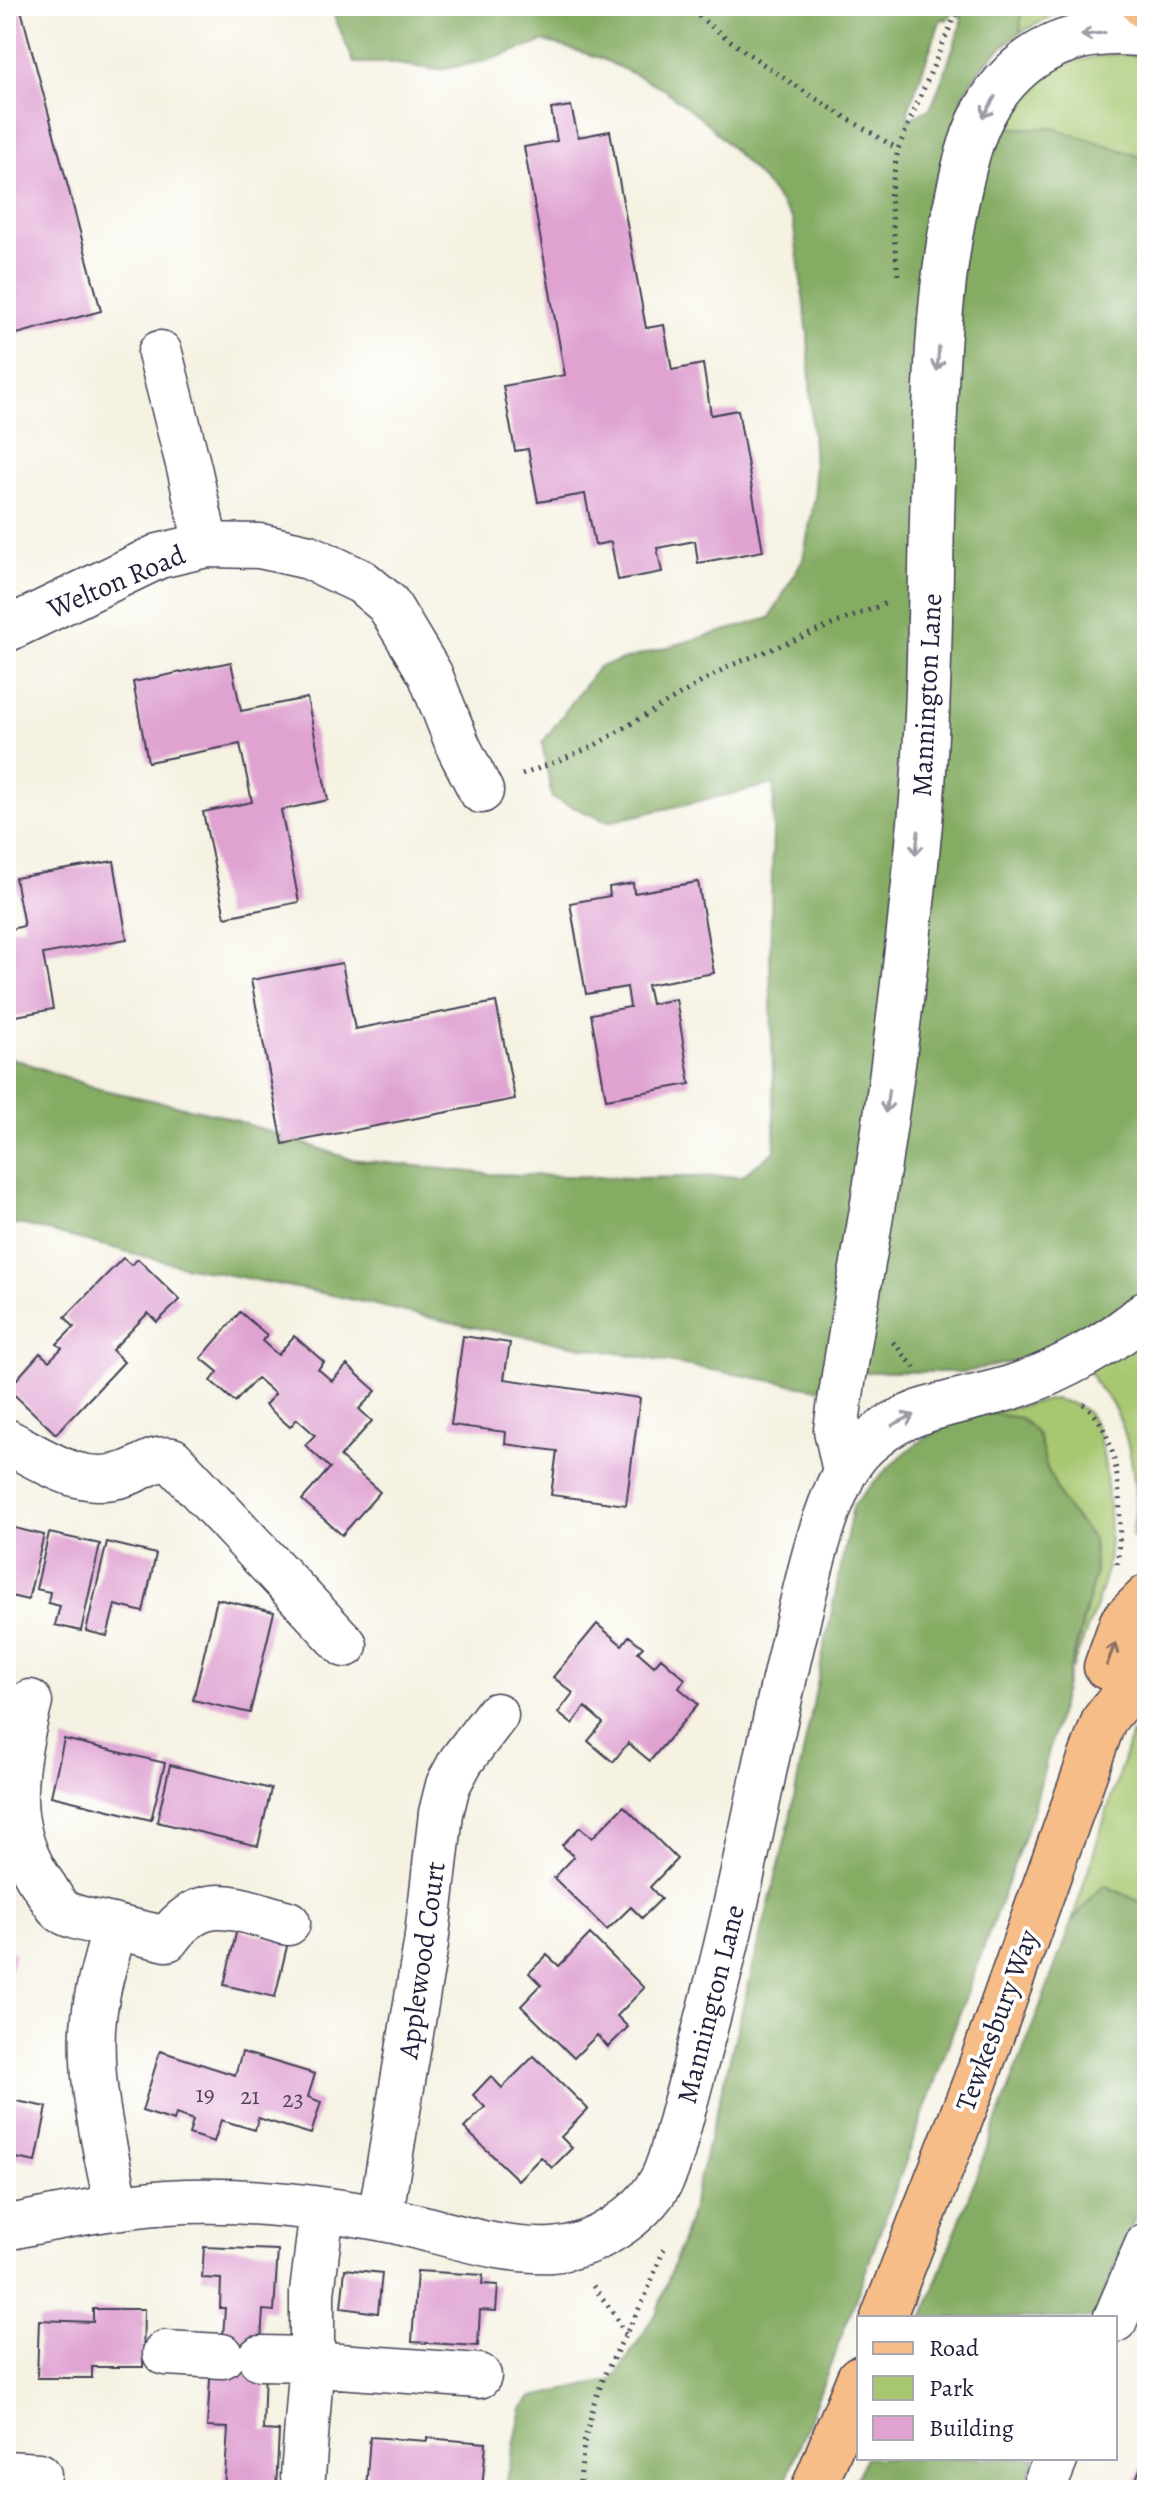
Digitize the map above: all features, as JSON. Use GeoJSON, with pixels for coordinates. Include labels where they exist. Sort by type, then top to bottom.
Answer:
{"type":"FeatureCollection","features":[{"type":"Feature","properties":{"kind":"main road","name":"Tewkesbury Way"},"geometry":{"type":"LineString","coordinates":[[1104,1720],[1100,1681],[1122,1622],[1147,1597]]}},
{"type":"Feature","properties":{"kind":"main road","name":"Tewkesbury Way"},"geometry":{"type":"LineString","coordinates":[[884,2316],[975,2082],[1104,1720],[1127,1691],[1147,1640]]}},
{"type":"Feature","properties":{"kind":"main road"},"geometry":{"type":"LineString","coordinates":[[813,2490],[857,2383]]}},
{"type":"Feature","properties":{"kind":"street","name":"Mannington Lane"},"geometry":{"type":"LineString","coordinates":[[845,1471],[836,1430],[897,1036],[920,822],[929,687],[935,412],[942,294],[955,207],[980,122],[989,104],[1019,69],[1067,39],[1085,34],[1125,32],[1147,35]]}},
{"type":"Feature","properties":{"kind":"street"},"geometry":{"type":"LineString","coordinates":[[160,353],[206,545]]}},
{"type":"Feature","properties":{"kind":"street","name":"Welton Road"},"geometry":{"type":"LineString","coordinates":[[6,630],[159,556],[206,545],[260,546],[309,557],[362,582],[388,604],[430,674],[459,748],[481,791]]}},
{"type":"Feature","properties":{"kind":"street","name":"Mannington Lane"},"geometry":{"type":"LineString","coordinates":[[6,2228],[67,2214],[171,2201],[241,2202],[380,2218],[505,2246],[552,2250],[573,2246],[616,2227],[634,2213],[662,2181],[672,2153],[734,1910],[780,1693],[816,1554],[845,1471],[876,1436],[893,1424],[942,1405],[1014,1387],[1043,1376],[1120,1333],[1147,1312]]}},
{"type":"Feature","properties":{"kind":"street"},"geometry":{"type":"LineString","coordinates":[[6,1441],[69,1474],[92,1479],[123,1475],[161,1458],[172,1460],[345,1645]]}},
{"type":"Feature","properties":{"kind":"street"},"geometry":{"type":"LineString","coordinates":[[30,1702],[19,1745],[14,1790],[18,1835],[34,1873],[62,1911],[167,1939],[179,1922],[195,1910],[217,1906],[288,1923]]}},
{"type":"Feature","properties":{"kind":"street","name":"Applewood Court"},"geometry":{"type":"LineString","coordinates":[[380,2218],[426,1944],[441,1813],[448,1785],[461,1761],[496,1715]]}},
{"type":"Feature","properties":{"kind":"street"},"geometry":{"type":"LineString","coordinates":[[115,1927],[98,1991],[92,2074],[117,2207]]}},
{"type":"Feature","properties":{"kind":"street"},"geometry":{"type":"LineString","coordinates":[[303,2476],[312,2362],[312,2293],[322,2210]]}},
{"type":"Feature","properties":{"kind":"street"},"geometry":{"type":"LineString","coordinates":[[1117,2316],[1147,2245]]}},
{"type":"Feature","properties":{"kind":"street"},"geometry":{"type":"LineString","coordinates":[[165,2353],[479,2376]]}},
{"type":"Feature","properties":{"kind":"street"},"geometry":{"type":"LineString","coordinates":[[1043,2490],[1055,2460]]}},
{"type":"Feature","properties":{"kind":"path"},"geometry":{"type":"LineString","coordinates":[[686,6],[723,37],[813,98],[898,149]]}},
{"type":"Feature","properties":{"kind":"path"},"geometry":{"type":"LineString","coordinates":[[481,791],[592,747],[727,667],[898,599]]}},
{"type":"Feature","properties":{"kind":"path"},"geometry":{"type":"LineString","coordinates":[[1082,1403],[1102,1428],[1115,1469],[1120,1503],[1117,1566]]}},
{"type":"Feature","properties":{"kind":"path"},"geometry":{"type":"LineString","coordinates":[[573,2246],[579,2266],[614,2313],[625,2335]]}},
{"type":"Feature","properties":{"kind":"green space"},"geometry":{"type":"Polygon","coordinates":[[[330,6],[1022,6],[1020,33],[991,58],[971,82],[958,111],[949,149],[998,128],[1054,128],[1147,159],[1147,1288],[1115,1317],[1078,1340],[1020,1360],[965,1372],[836,1372],[818,1389],[467,1326],[179,1265],[24,1225],[6,1224],[6,1056],[99,1089],[217,1114],[350,1159],[490,1174],[635,1178],[742,1176],[775,1151],[770,962],[774,784],[608,822],[552,798],[542,743],[598,667],[770,618],[803,559],[815,497],[808,334],[793,220],[763,181],[708,124],[661,87],[600,58],[545,41],[486,61],[438,70],[390,63],[354,63],[330,6]],[[954,12],[946,20],[941,19],[909,108],[908,121],[933,103],[962,18],[954,12]]]}},
{"type":"Feature","properties":{"kind":"green space"},"geometry":{"type":"Polygon","coordinates":[[[1022,6],[1070,6],[1020,33],[1022,6]]]}},
{"type":"Feature","properties":{"kind":"green space"},"geometry":{"type":"Polygon","coordinates":[[[1118,54],[1147,56],[1147,159],[1089,139],[998,128],[1024,94],[1047,73],[1075,61],[1118,54]]]}},
{"type":"Feature","properties":{"kind":"green space"},"geometry":{"type":"Polygon","coordinates":[[[1147,1326],[1147,1521],[1143,1532],[1134,1539],[1135,1487],[1125,1435],[1113,1406],[1090,1370],[1147,1326]]]}},
{"type":"Feature","properties":{"kind":"green space"},"geometry":{"type":"Polygon","coordinates":[[[1054,1399],[1080,1407],[1094,1423],[1104,1458],[1108,1500],[1107,1566],[1072,1669],[1095,1573],[1093,1539],[1063,1503],[1046,1466],[1038,1435],[987,1413],[1054,1399]]]}},
{"type":"Feature","properties":{"kind":"green space"},"geometry":{"type":"Polygon","coordinates":[[[987,1413],[1021,1418],[1038,1435],[1046,1466],[1063,1503],[1093,1539],[1095,1573],[1033,1812],[853,2306],[782,2490],[505,2490],[522,2408],[533,2397],[613,2380],[656,2314],[688,2223],[787,1833],[853,1506],[896,1461],[929,1436],[967,1418],[987,1413]]]}},
{"type":"Feature","properties":{"kind":"green space"},"geometry":{"type":"Polygon","coordinates":[[[1132,1733],[1147,1787],[1147,1905],[1104,1885],[1072,1921],[1132,1733]]]}},
{"type":"Feature","properties":{"kind":"green space"},"geometry":{"type":"Polygon","coordinates":[[[1104,1885],[1147,1905],[1147,2188],[1095,2316],[924,2316],[1072,1921],[1104,1885]]]}},
{"type":"Feature","properties":{"kind":"green space"},"geometry":{"type":"Polygon","coordinates":[[[864,2460],[1035,2460],[1023,2490],[851,2490],[864,2460]]]}},
{"type":"Feature","properties":{"kind":"building"},"geometry":{"type":"Polygon","coordinates":[[[6,6],[20,6],[101,311],[6,337],[6,6]]]}},
{"type":"Feature","properties":{"kind":"building"},"geometry":{"type":"Polygon","coordinates":[[[571,106],[578,137],[610,131],[646,328],[664,325],[672,370],[703,364],[711,415],[738,410],[763,551],[698,563],[695,541],[657,548],[662,572],[618,580],[611,542],[595,545],[585,494],[538,502],[528,449],[515,451],[503,386],[565,375],[524,147],[557,141],[551,109],[571,106]]]}},
{"type":"Feature","properties":{"kind":"building"},"geometry":{"type":"Polygon","coordinates":[[[231,662],[241,711],[307,698],[328,800],[281,810],[299,902],[225,917],[203,812],[252,802],[240,744],[148,762],[133,682],[231,662]]]}},
{"type":"Feature","properties":{"kind":"building"},"geometry":{"type":"Polygon","coordinates":[[[114,861],[127,939],[43,954],[53,1009],[6,1018],[6,930],[24,926],[15,878],[114,861]]]}},
{"type":"Feature","properties":{"kind":"building"},"geometry":{"type":"Polygon","coordinates":[[[698,882],[714,973],[647,985],[651,1004],[676,999],[690,1084],[606,1099],[591,1014],[630,1007],[627,987],[586,994],[570,903],[610,896],[609,887],[633,883],[634,893],[698,882]]]}},
{"type":"Feature","properties":{"kind":"building"},"geometry":{"type":"Polygon","coordinates":[[[342,963],[355,1029],[496,1002],[515,1099],[283,1144],[251,980],[342,963]]]}},
{"type":"Feature","properties":{"kind":"building"},"geometry":{"type":"Polygon","coordinates":[[[123,1258],[131,1265],[138,1259],[180,1300],[157,1322],[148,1313],[112,1350],[124,1362],[56,1434],[8,1389],[40,1353],[49,1361],[62,1348],[57,1344],[74,1327],[65,1317],[123,1258]]]}},
{"type":"Feature","properties":{"kind":"building"},"geometry":{"type":"Polygon","coordinates":[[[240,1312],[267,1335],[262,1341],[278,1355],[294,1336],[324,1362],[318,1369],[332,1381],[347,1365],[376,1391],[359,1409],[372,1421],[340,1457],[380,1492],[342,1535],[302,1500],[330,1468],[305,1445],[315,1435],[297,1419],[290,1427],[265,1405],[275,1394],[257,1378],[235,1402],[211,1381],[218,1372],[201,1358],[240,1312]]]}},
{"type":"Feature","properties":{"kind":"building"},"geometry":{"type":"Polygon","coordinates":[[[463,1336],[510,1343],[504,1379],[640,1398],[626,1505],[551,1495],[557,1451],[505,1444],[506,1432],[451,1425],[463,1336]]]}},
{"type":"Feature","properties":{"kind":"building"},"geometry":{"type":"Polygon","coordinates":[[[6,1526],[44,1535],[28,1600],[6,1595],[6,1526]]]}},
{"type":"Feature","properties":{"kind":"building"},"geometry":{"type":"Polygon","coordinates":[[[49,1533],[100,1544],[81,1631],[55,1625],[60,1606],[48,1603],[50,1592],[36,1589],[49,1533]]]}},
{"type":"Feature","properties":{"kind":"building"},"geometry":{"type":"Polygon","coordinates":[[[107,1542],[156,1554],[143,1612],[115,1605],[107,1636],[86,1631],[107,1542]]]}},
{"type":"Feature","properties":{"kind":"building"},"geometry":{"type":"Polygon","coordinates":[[[217,1599],[274,1612],[250,1713],[193,1700],[217,1599]]]}},
{"type":"Feature","properties":{"kind":"building"},"geometry":{"type":"Polygon","coordinates":[[[597,1624],[622,1645],[629,1636],[643,1647],[638,1652],[654,1666],[661,1658],[685,1679],[679,1688],[698,1704],[650,1761],[628,1743],[613,1762],[588,1741],[603,1723],[585,1707],[572,1724],[558,1713],[573,1693],[553,1677],[597,1624]]]}},
{"type":"Feature","properties":{"kind":"building"},"geometry":{"type":"Polygon","coordinates":[[[64,1739],[165,1763],[151,1820],[51,1796],[64,1739]]]}},
{"type":"Feature","properties":{"kind":"building"},"geometry":{"type":"Polygon","coordinates":[[[170,1765],[271,1789],[258,1846],[157,1822],[170,1765]]]}},
{"type":"Feature","properties":{"kind":"building"},"geometry":{"type":"Polygon","coordinates":[[[624,1806],[677,1859],[650,1887],[661,1899],[642,1918],[631,1907],[607,1930],[554,1878],[574,1857],[562,1845],[580,1827],[592,1838],[624,1806]]]}},
{"type":"Feature","properties":{"kind":"building"},"geometry":{"type":"Polygon","coordinates":[[[237,1929],[288,1942],[275,1997],[224,1985],[237,1929]]]}},
{"type":"Feature","properties":{"kind":"building"},"geometry":{"type":"Polygon","coordinates":[[[590,1934],[644,1988],[617,2016],[628,2027],[608,2047],[597,2035],[574,2058],[521,2006],[541,1985],[529,1973],[547,1955],[559,1966],[590,1934]]]}},
{"type":"Feature","properties":{"kind":"building"},"geometry":{"type":"Polygon","coordinates":[[[6,1950],[15,1952],[7,1985],[6,1985],[6,1950]]]}},
{"type":"Feature","properties":{"kind":"building"},"geometry":{"type":"Polygon","coordinates":[[[160,2051],[235,2075],[242,2052],[315,2074],[308,2097],[321,2102],[311,2134],[258,2118],[255,2130],[221,2120],[214,2142],[189,2134],[193,2120],[176,2114],[174,2121],[142,2111],[160,2051]]]}},
{"type":"Feature","properties":{"kind":"building"},"geometry":{"type":"Polygon","coordinates":[[[534,2056],[588,2109],[561,2137],[572,2148],[552,2168],[541,2157],[518,2180],[464,2128],[485,2107],[473,2095],[491,2076],[502,2088],[534,2056]]]}},
{"type":"Feature","properties":{"kind":"building"},"geometry":{"type":"Polygon","coordinates":[[[6,2099],[47,2107],[36,2162],[6,2156],[6,2099]]]}},
{"type":"Feature","properties":{"kind":"building"},"geometry":{"type":"Polygon","coordinates":[[[204,2247],[278,2250],[274,2311],[263,2310],[260,2358],[265,2368],[263,2430],[279,2431],[276,2490],[224,2490],[228,2428],[207,2427],[211,2365],[221,2365],[225,2308],[220,2308],[221,2279],[202,2278],[204,2247]]]}},
{"type":"Feature","properties":{"kind":"building"},"geometry":{"type":"Polygon","coordinates":[[[345,2269],[382,2273],[378,2313],[341,2308],[345,2269]]]}},
{"type":"Feature","properties":{"kind":"building"},"geometry":{"type":"Polygon","coordinates":[[[417,2271],[483,2275],[482,2284],[498,2285],[496,2311],[480,2310],[478,2346],[412,2342],[417,2271]]]}},
{"type":"Feature","properties":{"kind":"building"},"geometry":{"type":"Polygon","coordinates":[[[93,2309],[144,2309],[143,2367],[92,2367],[92,2378],[37,2378],[39,2320],[93,2322],[93,2309]]]}},
{"type":"Feature","properties":{"kind":"building"},"geometry":{"type":"Polygon","coordinates":[[[370,2437],[486,2443],[482,2490],[366,2490],[370,2437]]]}},
{"type":"Feature","properties":{"kind":"building"},"geometry":{"type":"Polygon","coordinates":[[[1147,2451],[1147,2490],[1132,2490],[1147,2451]]]}}]}
